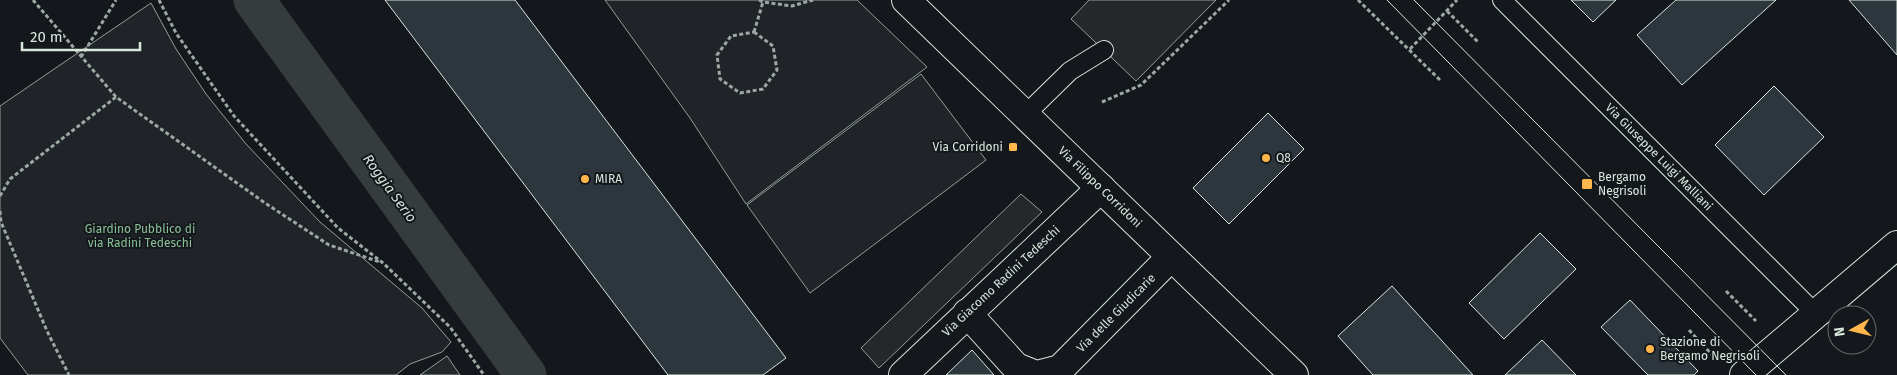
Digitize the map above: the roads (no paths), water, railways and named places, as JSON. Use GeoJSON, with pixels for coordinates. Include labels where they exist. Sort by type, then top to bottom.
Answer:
{"type":"FeatureCollection","features":[{"type":"Feature","properties":{"kind":"street","name":"Via Filippo Corridoni"},"geometry":{"type":"LineString","coordinates":[[906,0],[1294,375]]}},
{"type":"Feature","properties":{"kind":"street","name":"Via Giacomo Radini Tedeschi"},"geometry":{"type":"LineString","coordinates":[[903,375],[1101,188]]}},
{"type":"Feature","properties":{"kind":"street"},"geometry":{"type":"LineString","coordinates":[[1744,375],[1897,245]]}},
{"type":"Feature","properties":{"kind":"street","name":"Via delle Giudicarie"},"geometry":{"type":"LineString","coordinates":[[967,313],[1016,367],[1050,374],[1172,257]]}},
{"type":"Feature","properties":{"kind":"lane","name":"Via Giuseppe Luigi Malliani"},"geometry":{"type":"LineString","coordinates":[[1502,0],[1816,314]]}},
{"type":"Feature","properties":{"kind":"lane"},"geometry":{"type":"LineString","coordinates":[[1025,115],[1070,71],[1104,50]]}},
{"type":"Feature","properties":{"kind":"waterway","name":"Roggia Serio"},"geometry":{"type":"LineString","coordinates":[[254,0],[526,375]]}},
{"type":"Feature","properties":{"kind":"tram line"},"geometry":{"type":"LineString","coordinates":[[1387,0],[1756,375]]}},
{"type":"Feature","properties":{"kind":"tram line"},"geometry":{"type":"LineString","coordinates":[[1414,0],[1786,375]]}},
{"type":"Feature","properties":{"kind":"place","name":"Via Corridoni"},"geometry":{"type":"Point","coordinates":[1013,147]}},
{"type":"Feature","properties":{"kind":"place","name":"Q8"},"geometry":{"type":"Point","coordinates":[1266,158]}},
{"type":"Feature","properties":{"kind":"place","name":"MIRA"},"geometry":{"type":"Point","coordinates":[585,179]}},
{"type":"Feature","properties":{"kind":"place","name":"Bergamo Negrisoli"},"geometry":{"type":"Point","coordinates":[1587,184]}},
{"type":"Feature","properties":{"kind":"place","name":"Stazione di Bergamo Negrisoli"},"geometry":{"type":"Point","coordinates":[1650,349]}},
{"type":"Feature","properties":{"kind":"park label","name":"Giardino Pubblico di via Radini Tedeschi"},"geometry":{"type":"Point","coordinates":[140,236]}}]}
